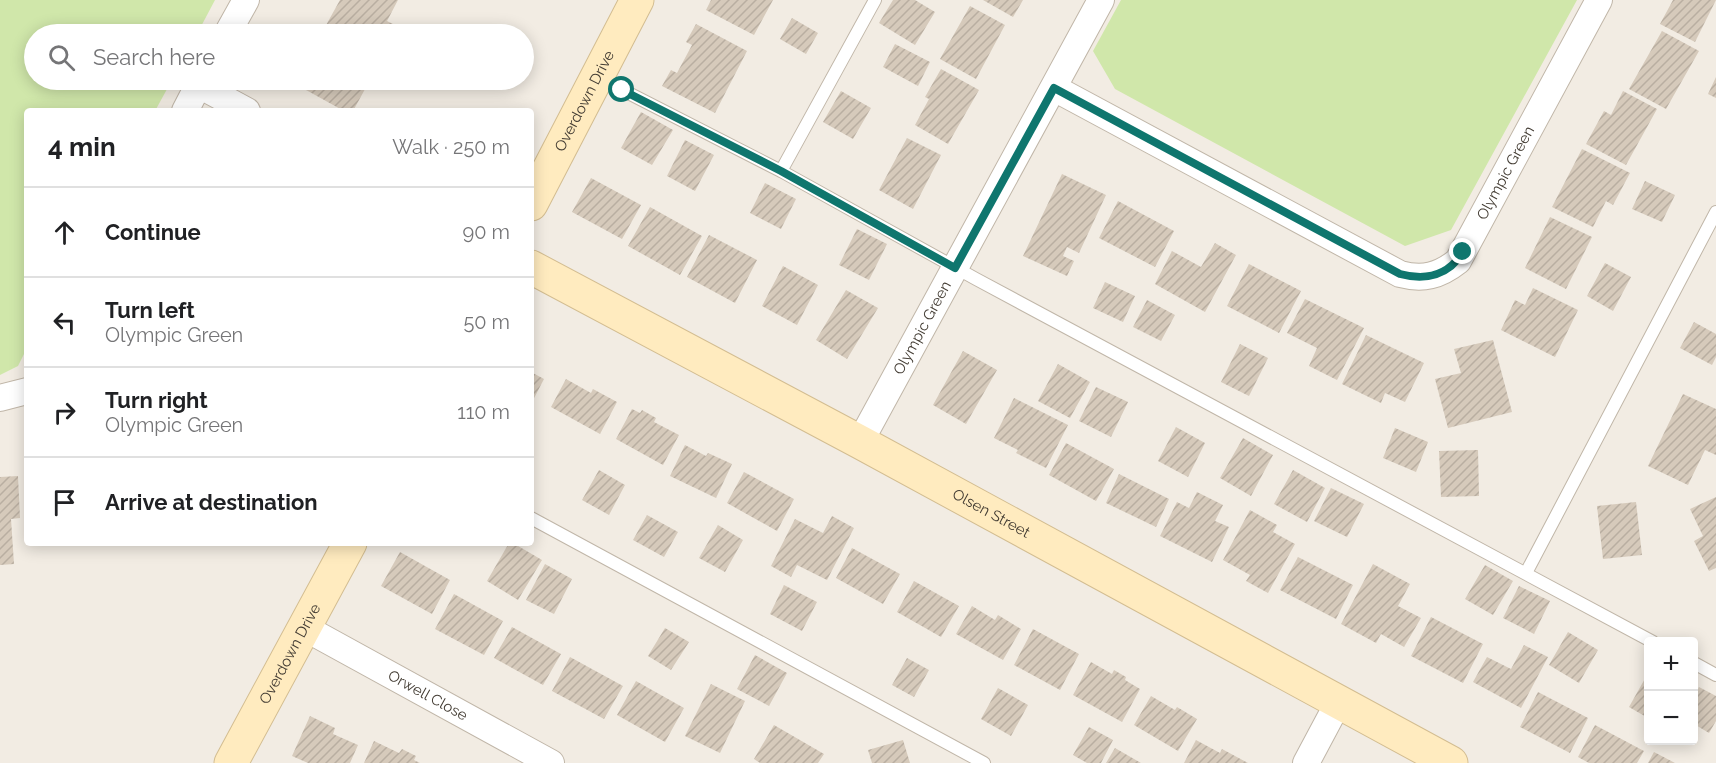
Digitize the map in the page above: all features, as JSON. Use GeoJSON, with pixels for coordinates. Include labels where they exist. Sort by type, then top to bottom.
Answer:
{"type":"FeatureCollection","features":[{"type":"Feature","properties":{"kind":"street"},"geometry":{"type":"LineString","coordinates":[[232,24],[246,0]]}},
{"type":"Feature","properties":{"kind":"street","name":"Overdown Drive"},"geometry":{"type":"LineString","coordinates":[[534,198],[637,0]]}},
{"type":"Feature","properties":{"kind":"street","name":"Olympic Green"},"geometry":{"type":"LineString","coordinates":[[860,441],[1101,0]]}},
{"type":"Feature","properties":{"kind":"street","name":"Olympic Green"},"geometry":{"type":"LineString","coordinates":[[1054,88],[1400,274],[1414,278],[1426,278],[1449,268],[1458,261],[1599,0]]}},
{"type":"Feature","properties":{"kind":"street"},"geometry":{"type":"LineString","coordinates":[[187,108],[196,90]]}},
{"type":"Feature","properties":{"kind":"street"},"geometry":{"type":"LineString","coordinates":[[213,90],[242,108]]}},
{"type":"Feature","properties":{"kind":"street","name":"Olsen Street"},"geometry":{"type":"LineString","coordinates":[[534,269],[860,441],[1451,763]]}},
{"type":"Feature","properties":{"kind":"street"},"geometry":{"type":"LineString","coordinates":[[0,398],[24,392]]}},
{"type":"Feature","properties":{"kind":"street","name":"Overdown Drive"},"geometry":{"type":"LineString","coordinates":[[231,763],[348,546]]}},
{"type":"Feature","properties":{"kind":"street","name":"Orwell Close"},"geometry":{"type":"LineString","coordinates":[[305,628],[551,763]]}},
{"type":"Feature","properties":{"kind":"street"},"geometry":{"type":"LineString","coordinates":[[1306,763],[1338,703]]}},
{"type":"Feature","properties":{"kind":"lane"},"geometry":{"type":"LineString","coordinates":[[781,171],[875,0]]}},
{"type":"Feature","properties":{"kind":"lane"},"geometry":{"type":"LineString","coordinates":[[596,77],[781,171],[955,268],[1644,637]]}},
{"type":"Feature","properties":{"kind":"lane"},"geometry":{"type":"LineString","coordinates":[[1526,573],[1716,212]]}},
{"type":"Feature","properties":{"kind":"lane"},"geometry":{"type":"LineString","coordinates":[[534,520],[984,763]]}},
{"type":"Feature","properties":{"kind":"lane"},"geometry":{"type":"LineString","coordinates":[[1698,665],[1716,675]]}},
{"type":"Feature","properties":{"kind":"green space"},"geometry":{"type":"Polygon","coordinates":[[[0,0],[215,0],[202,24],[24,24],[24,90],[167,90],[157,108],[24,108],[24,354],[18,366],[0,375],[0,0]]]}},
{"type":"Feature","properties":{"kind":"green space"},"geometry":{"type":"Polygon","coordinates":[[[1121,0],[1577,0],[1451,230],[1405,246],[1115,89],[1093,51],[1121,0]]]}},
{"type":"Feature","properties":{"kind":"building"},"geometry":{"type":"Polygon","coordinates":[[[340,0],[398,0],[387,21],[393,24],[327,24],[340,0]]]}},
{"type":"Feature","properties":{"kind":"building"},"geometry":{"type":"Polygon","coordinates":[[[711,0],[773,0],[754,35],[706,10],[711,0]]]}},
{"type":"Feature","properties":{"kind":"building"},"geometry":{"type":"Polygon","coordinates":[[[893,0],[915,0],[935,12],[915,45],[879,23],[893,0]]]}},
{"type":"Feature","properties":{"kind":"building"},"geometry":{"type":"Polygon","coordinates":[[[983,0],[1023,0],[1013,17],[983,0]]]}},
{"type":"Feature","properties":{"kind":"building"},"geometry":{"type":"Polygon","coordinates":[[[1673,0],[1716,0],[1695,42],[1660,24],[1673,0]]]}},
{"type":"Feature","properties":{"kind":"building"},"geometry":{"type":"Polygon","coordinates":[[[970,6],[1005,25],[976,79],[940,59],[970,6]]]}},
{"type":"Feature","properties":{"kind":"building"},"geometry":{"type":"Polygon","coordinates":[[[792,18],[818,33],[806,54],[780,39],[792,18]]]}},
{"type":"Feature","properties":{"kind":"building"},"geometry":{"type":"Polygon","coordinates":[[[696,24],[747,51],[715,113],[662,86],[671,70],[677,73],[692,45],[686,42],[696,24]]]}},
{"type":"Feature","properties":{"kind":"building"},"geometry":{"type":"Polygon","coordinates":[[[1662,31],[1699,51],[1666,109],[1629,89],[1662,31]]]}},
{"type":"Feature","properties":{"kind":"building"},"geometry":{"type":"Polygon","coordinates":[[[895,44],[930,62],[918,86],[883,67],[895,44]]]}},
{"type":"Feature","properties":{"kind":"building"},"geometry":{"type":"Polygon","coordinates":[[[941,69],[979,90],[948,144],[915,125],[929,99],[925,97],[941,69]]]}},
{"type":"Feature","properties":{"kind":"building"},"geometry":{"type":"Polygon","coordinates":[[[1716,77],[1716,98],[1708,94],[1716,77]]]}},
{"type":"Feature","properties":{"kind":"building"},"geometry":{"type":"Polygon","coordinates":[[[306,90],[365,90],[355,108],[339,108],[306,90]]]}},
{"type":"Feature","properties":{"kind":"building"},"geometry":{"type":"Polygon","coordinates":[[[841,91],[871,108],[853,139],[823,122],[841,91]]]}},
{"type":"Feature","properties":{"kind":"building"},"geometry":{"type":"Polygon","coordinates":[[[1623,91],[1657,109],[1626,165],[1586,144],[1604,111],[1611,115],[1623,91]]]}},
{"type":"Feature","properties":{"kind":"building"},"geometry":{"type":"Polygon","coordinates":[[[641,112],[673,130],[652,165],[621,148],[641,112]]]}},
{"type":"Feature","properties":{"kind":"building"},"geometry":{"type":"Polygon","coordinates":[[[907,138],[941,155],[913,209],[879,190],[907,138]]]}},
{"type":"Feature","properties":{"kind":"building"},"geometry":{"type":"Polygon","coordinates":[[[685,140],[714,155],[695,191],[667,176],[685,140]]]}},
{"type":"Feature","properties":{"kind":"building"},"geometry":{"type":"Polygon","coordinates":[[[1582,149],[1630,173],[1613,205],[1606,201],[1593,227],[1552,207],[1582,149]]]}},
{"type":"Feature","properties":{"kind":"building"},"geometry":{"type":"Polygon","coordinates":[[[1062,174],[1106,195],[1079,253],[1067,247],[1063,256],[1074,261],[1067,276],[1023,256],[1062,174]]]}},
{"type":"Feature","properties":{"kind":"building"},"geometry":{"type":"Polygon","coordinates":[[[591,178],[641,205],[622,239],[572,212],[591,178]]]}},
{"type":"Feature","properties":{"kind":"building"},"geometry":{"type":"Polygon","coordinates":[[[1645,181],[1675,195],[1662,222],[1632,209],[1645,181]]]}},
{"type":"Feature","properties":{"kind":"building"},"geometry":{"type":"Polygon","coordinates":[[[765,183],[796,199],[781,229],[750,213],[765,183]]]}},
{"type":"Feature","properties":{"kind":"building"},"geometry":{"type":"Polygon","coordinates":[[[1118,201],[1174,231],[1155,267],[1099,238],[1118,201]]]}},
{"type":"Feature","properties":{"kind":"building"},"geometry":{"type":"Polygon","coordinates":[[[650,207],[702,236],[680,275],[628,246],[650,207]]]}},
{"type":"Feature","properties":{"kind":"building"},"geometry":{"type":"Polygon","coordinates":[[[1550,217],[1592,237],[1566,289],[1525,268],[1550,217]]]}},
{"type":"Feature","properties":{"kind":"building"},"geometry":{"type":"Polygon","coordinates":[[[857,229],[887,244],[869,280],[839,265],[857,229]]]}},
{"type":"Feature","properties":{"kind":"building"},"geometry":{"type":"Polygon","coordinates":[[[709,235],[757,260],[735,303],[687,277],[709,235]]]}},
{"type":"Feature","properties":{"kind":"building"},"geometry":{"type":"Polygon","coordinates":[[[1215,243],[1236,255],[1205,312],[1155,284],[1172,251],[1201,267],[1215,243]]]}},
{"type":"Feature","properties":{"kind":"building"},"geometry":{"type":"Polygon","coordinates":[[[1605,263],[1631,277],[1613,311],[1587,296],[1605,263]]]}},
{"type":"Feature","properties":{"kind":"building"},"geometry":{"type":"Polygon","coordinates":[[[1249,264],[1301,291],[1279,333],[1227,306],[1249,264]]]}},
{"type":"Feature","properties":{"kind":"building"},"geometry":{"type":"Polygon","coordinates":[[[783,266],[818,285],[797,325],[762,306],[783,266]]]}},
{"type":"Feature","properties":{"kind":"building"},"geometry":{"type":"Polygon","coordinates":[[[1105,282],[1135,296],[1123,322],[1093,308],[1105,282]]]}},
{"type":"Feature","properties":{"kind":"building"},"geometry":{"type":"Polygon","coordinates":[[[1533,288],[1578,310],[1555,357],[1501,330],[1515,300],[1525,305],[1533,288]]]}},
{"type":"Feature","properties":{"kind":"building"},"geometry":{"type":"Polygon","coordinates":[[[846,290],[878,308],[847,359],[816,340],[846,290]]]}},
{"type":"Feature","properties":{"kind":"building"},"geometry":{"type":"Polygon","coordinates":[[[1305,299],[1364,328],[1337,380],[1309,366],[1317,348],[1287,333],[1305,299]]]}},
{"type":"Feature","properties":{"kind":"building"},"geometry":{"type":"Polygon","coordinates":[[[1147,300],[1175,315],[1161,341],[1133,327],[1147,300]]]}},
{"type":"Feature","properties":{"kind":"building"},"geometry":{"type":"Polygon","coordinates":[[[1694,322],[1716,334],[1716,357],[1712,365],[1680,348],[1694,322]]]}},
{"type":"Feature","properties":{"kind":"building"},"geometry":{"type":"Polygon","coordinates":[[[1366,335],[1424,363],[1405,402],[1385,393],[1381,403],[1342,384],[1366,335]]]}},
{"type":"Feature","properties":{"kind":"building"},"geometry":{"type":"Polygon","coordinates":[[[1493,340],[1512,412],[1448,428],[1435,379],[1461,373],[1454,349],[1493,340]]]}},
{"type":"Feature","properties":{"kind":"building"},"geometry":{"type":"Polygon","coordinates":[[[1240,344],[1268,358],[1249,396],[1221,382],[1240,344]]]}},
{"type":"Feature","properties":{"kind":"building"},"geometry":{"type":"Polygon","coordinates":[[[963,351],[997,370],[966,424],[933,405],[963,351]]]}},
{"type":"Feature","properties":{"kind":"building"},"geometry":{"type":"Polygon","coordinates":[[[1058,364],[1090,382],[1070,418],[1038,401],[1058,364]]]}},
{"type":"Feature","properties":{"kind":"building"},"geometry":{"type":"Polygon","coordinates":[[[534,374],[544,379],[534,398],[534,374]]]}},
{"type":"Feature","properties":{"kind":"building"},"geometry":{"type":"Polygon","coordinates":[[[566,379],[591,393],[593,389],[617,402],[600,434],[551,407],[566,379]]]}},
{"type":"Feature","properties":{"kind":"building"},"geometry":{"type":"Polygon","coordinates":[[[1096,387],[1128,402],[1111,437],[1079,421],[1096,387]]]}},
{"type":"Feature","properties":{"kind":"building"},"geometry":{"type":"Polygon","coordinates":[[[1683,394],[1716,409],[1716,455],[1705,450],[1688,485],[1648,466],[1683,394]]]}},
{"type":"Feature","properties":{"kind":"building"},"geometry":{"type":"Polygon","coordinates":[[[1014,398],[1068,425],[1046,468],[1016,453],[1018,450],[994,438],[1014,398]]]}},
{"type":"Feature","properties":{"kind":"building"},"geometry":{"type":"Polygon","coordinates":[[[632,409],[640,413],[642,410],[656,418],[654,422],[679,435],[663,465],[616,439],[632,409]]]}},
{"type":"Feature","properties":{"kind":"building"},"geometry":{"type":"Polygon","coordinates":[[[1176,427],[1205,443],[1188,477],[1158,461],[1176,427]]]}},
{"type":"Feature","properties":{"kind":"building"},"geometry":{"type":"Polygon","coordinates":[[[1395,428],[1428,442],[1416,472],[1383,458],[1395,428]]]}},
{"type":"Feature","properties":{"kind":"building"},"geometry":{"type":"Polygon","coordinates":[[[1243,438],[1273,455],[1251,496],[1220,478],[1243,438]]]}},
{"type":"Feature","properties":{"kind":"building"},"geometry":{"type":"Polygon","coordinates":[[[1066,443],[1114,469],[1096,501],[1049,475],[1066,443]]]}},
{"type":"Feature","properties":{"kind":"building"},"geometry":{"type":"Polygon","coordinates":[[[685,445],[706,456],[708,453],[732,464],[716,498],[670,476],[685,445]]]}},
{"type":"Feature","properties":{"kind":"building"},"geometry":{"type":"Polygon","coordinates":[[[1478,450],[1479,496],[1441,497],[1439,451],[1478,450]]]}},
{"type":"Feature","properties":{"kind":"building"},"geometry":{"type":"Polygon","coordinates":[[[599,470],[625,485],[609,515],[582,500],[599,470]]]}},
{"type":"Feature","properties":{"kind":"building"},"geometry":{"type":"Polygon","coordinates":[[[1293,470],[1325,488],[1307,522],[1274,504],[1293,470]]]}},
{"type":"Feature","properties":{"kind":"building"},"geometry":{"type":"Polygon","coordinates":[[[744,472],[794,499],[777,531],[727,503],[744,472]]]}},
{"type":"Feature","properties":{"kind":"building"},"geometry":{"type":"Polygon","coordinates":[[[1119,474],[1169,499],[1156,527],[1106,503],[1119,474]]]}},
{"type":"Feature","properties":{"kind":"building"},"geometry":{"type":"Polygon","coordinates":[[[18,476],[20,518],[11,519],[14,564],[0,565],[0,477],[18,476]]]}},
{"type":"Feature","properties":{"kind":"building"},"geometry":{"type":"Polygon","coordinates":[[[1331,488],[1364,504],[1347,537],[1314,521],[1331,488]]]}},
{"type":"Feature","properties":{"kind":"building"},"geometry":{"type":"Polygon","coordinates":[[[1197,492],[1223,505],[1215,521],[1229,527],[1212,562],[1160,536],[1177,502],[1189,508],[1197,492]]]}},
{"type":"Feature","properties":{"kind":"building"},"geometry":{"type":"Polygon","coordinates":[[[1716,497],[1716,568],[1709,571],[1694,541],[1703,536],[1690,509],[1716,497]]]}},
{"type":"Feature","properties":{"kind":"building"},"geometry":{"type":"Polygon","coordinates":[[[1636,502],[1642,555],[1603,559],[1597,506],[1636,502]]]}},
{"type":"Feature","properties":{"kind":"building"},"geometry":{"type":"Polygon","coordinates":[[[1250,510],[1277,525],[1273,532],[1295,544],[1268,593],[1246,581],[1250,575],[1223,560],[1250,510]]]}},
{"type":"Feature","properties":{"kind":"building"},"geometry":{"type":"Polygon","coordinates":[[[647,515],[678,532],[664,557],[633,540],[647,515]]]}},
{"type":"Feature","properties":{"kind":"building"},"geometry":{"type":"Polygon","coordinates":[[[832,516],[854,528],[827,580],[797,565],[791,577],[771,566],[795,519],[823,533],[832,516]]]}},
{"type":"Feature","properties":{"kind":"building"},"geometry":{"type":"Polygon","coordinates":[[[718,525],[743,540],[725,572],[699,558],[718,525]]]}},
{"type":"Feature","properties":{"kind":"building"},"geometry":{"type":"Polygon","coordinates":[[[507,546],[518,546],[542,560],[518,600],[487,581],[507,546]]]}},
{"type":"Feature","properties":{"kind":"building"},"geometry":{"type":"Polygon","coordinates":[[[852,548],[900,574],[883,604],[836,578],[852,548]]]}},
{"type":"Feature","properties":{"kind":"building"},"geometry":{"type":"Polygon","coordinates":[[[400,552],[450,580],[432,614],[381,586],[400,552]]]}},
{"type":"Feature","properties":{"kind":"building"},"geometry":{"type":"Polygon","coordinates":[[[1298,557],[1353,585],[1336,619],[1280,590],[1298,557]]]}},
{"type":"Feature","properties":{"kind":"building"},"geometry":{"type":"Polygon","coordinates":[[[545,564],[572,579],[554,614],[526,600],[545,564]]]}},
{"type":"Feature","properties":{"kind":"building"},"geometry":{"type":"Polygon","coordinates":[[[1373,564],[1410,584],[1398,606],[1421,618],[1404,647],[1381,634],[1376,643],[1341,624],[1373,564]]]}},
{"type":"Feature","properties":{"kind":"building"},"geometry":{"type":"Polygon","coordinates":[[[1485,565],[1513,581],[1493,615],[1465,599],[1485,565]]]}},
{"type":"Feature","properties":{"kind":"building"},"geometry":{"type":"Polygon","coordinates":[[[914,581],[959,606],[941,637],[897,612],[914,581]]]}},
{"type":"Feature","properties":{"kind":"building"},"geometry":{"type":"Polygon","coordinates":[[[784,585],[817,602],[802,631],[770,614],[784,585]]]}},
{"type":"Feature","properties":{"kind":"building"},"geometry":{"type":"Polygon","coordinates":[[[1519,586],[1550,601],[1534,634],[1503,618],[1519,586]]]}},
{"type":"Feature","properties":{"kind":"building"},"geometry":{"type":"Polygon","coordinates":[[[454,594],[503,621],[484,655],[435,629],[454,594]]]}},
{"type":"Feature","properties":{"kind":"building"},"geometry":{"type":"Polygon","coordinates":[[[972,606],[995,620],[998,615],[1021,629],[1003,660],[956,634],[972,606]]]}},
{"type":"Feature","properties":{"kind":"building"},"geometry":{"type":"Polygon","coordinates":[[[1431,617],[1483,644],[1463,683],[1411,656],[1431,617]]]}},
{"type":"Feature","properties":{"kind":"building"},"geometry":{"type":"Polygon","coordinates":[[[512,627],[561,654],[543,685],[494,658],[512,627]]]}},
{"type":"Feature","properties":{"kind":"building"},"geometry":{"type":"Polygon","coordinates":[[[665,628],[689,642],[671,670],[648,656],[665,628]]]}},
{"type":"Feature","properties":{"kind":"building"},"geometry":{"type":"Polygon","coordinates":[[[1033,629],[1079,654],[1060,690],[1014,665],[1033,629]]]}},
{"type":"Feature","properties":{"kind":"building"},"geometry":{"type":"Polygon","coordinates":[[[1568,632],[1598,650],[1579,683],[1549,665],[1568,632]]]}},
{"type":"Feature","properties":{"kind":"building"},"geometry":{"type":"Polygon","coordinates":[[[1524,645],[1548,657],[1521,708],[1473,682],[1487,657],[1511,669],[1524,645]]]}},
{"type":"Feature","properties":{"kind":"building"},"geometry":{"type":"Polygon","coordinates":[[[755,655],[787,673],[769,706],[737,689],[755,655]]]}},
{"type":"Feature","properties":{"kind":"building"},"geometry":{"type":"Polygon","coordinates":[[[570,657],[623,686],[604,719],[552,691],[570,657]]]}},
{"type":"Feature","properties":{"kind":"building"},"geometry":{"type":"Polygon","coordinates":[[[907,658],[929,670],[914,697],[892,685],[907,658]]]}},
{"type":"Feature","properties":{"kind":"building"},"geometry":{"type":"Polygon","coordinates":[[[1091,662],[1112,674],[1114,670],[1140,689],[1122,722],[1073,695],[1091,662]]]}},
{"type":"Feature","properties":{"kind":"building"},"geometry":{"type":"Polygon","coordinates":[[[1644,680],[1644,716],[1629,707],[1644,680]]]}},
{"type":"Feature","properties":{"kind":"building"},"geometry":{"type":"Polygon","coordinates":[[[636,681],[684,708],[665,742],[617,715],[636,681]]]}},
{"type":"Feature","properties":{"kind":"building"},"geometry":{"type":"Polygon","coordinates":[[[711,684],[745,701],[720,753],[685,736],[711,684]]]}},
{"type":"Feature","properties":{"kind":"building"},"geometry":{"type":"Polygon","coordinates":[[[1699,687],[1716,696],[1716,721],[1709,733],[1698,726],[1699,687]]]}},
{"type":"Feature","properties":{"kind":"building"},"geometry":{"type":"Polygon","coordinates":[[[998,688],[1028,705],[1011,736],[981,719],[998,688]]]}},
{"type":"Feature","properties":{"kind":"building"},"geometry":{"type":"Polygon","coordinates":[[[1538,692],[1588,718],[1570,753],[1520,727],[1538,692]]]}},
{"type":"Feature","properties":{"kind":"building"},"geometry":{"type":"Polygon","coordinates":[[[1151,696],[1197,719],[1178,751],[1134,725],[1151,696]]]}},
{"type":"Feature","properties":{"kind":"building"},"geometry":{"type":"Polygon","coordinates":[[[310,716],[335,728],[333,734],[358,745],[350,763],[308,763],[292,756],[310,716]]]}},
{"type":"Feature","properties":{"kind":"building"},"geometry":{"type":"Polygon","coordinates":[[[774,725],[824,754],[818,763],[760,763],[754,759],[774,725]]]}},
{"type":"Feature","properties":{"kind":"building"},"geometry":{"type":"Polygon","coordinates":[[[1595,725],[1644,751],[1637,763],[1589,763],[1578,757],[1595,725]]]}},
{"type":"Feature","properties":{"kind":"building"},"geometry":{"type":"Polygon","coordinates":[[[1089,727],[1113,740],[1101,763],[1087,763],[1073,755],[1089,727]]]}},
{"type":"Feature","properties":{"kind":"building"},"geometry":{"type":"Polygon","coordinates":[[[903,740],[910,763],[872,763],[868,750],[903,740]]]}},
{"type":"Feature","properties":{"kind":"building"},"geometry":{"type":"Polygon","coordinates":[[[1196,740],[1220,753],[1222,749],[1248,763],[1184,763],[1196,740]]]}},
{"type":"Feature","properties":{"kind":"building"},"geometry":{"type":"Polygon","coordinates":[[[374,741],[399,753],[402,749],[416,756],[414,760],[420,763],[364,763],[374,741]]]}},
{"type":"Feature","properties":{"kind":"building"},"geometry":{"type":"Polygon","coordinates":[[[1115,748],[1141,763],[1106,763],[1115,748]]]}},
{"type":"Feature","properties":{"kind":"building"},"geometry":{"type":"Polygon","coordinates":[[[1654,752],[1675,763],[1648,763],[1654,752]]]}},
{"type":"Feature","properties":{"kind":"route"},"geometry":{"type":"LineString","coordinates":[[622,90],[781,171],[955,268],[1054,88],[1400,274],[1414,278],[1426,278],[1449,268],[1458,261],[1463,252]]}}]}
